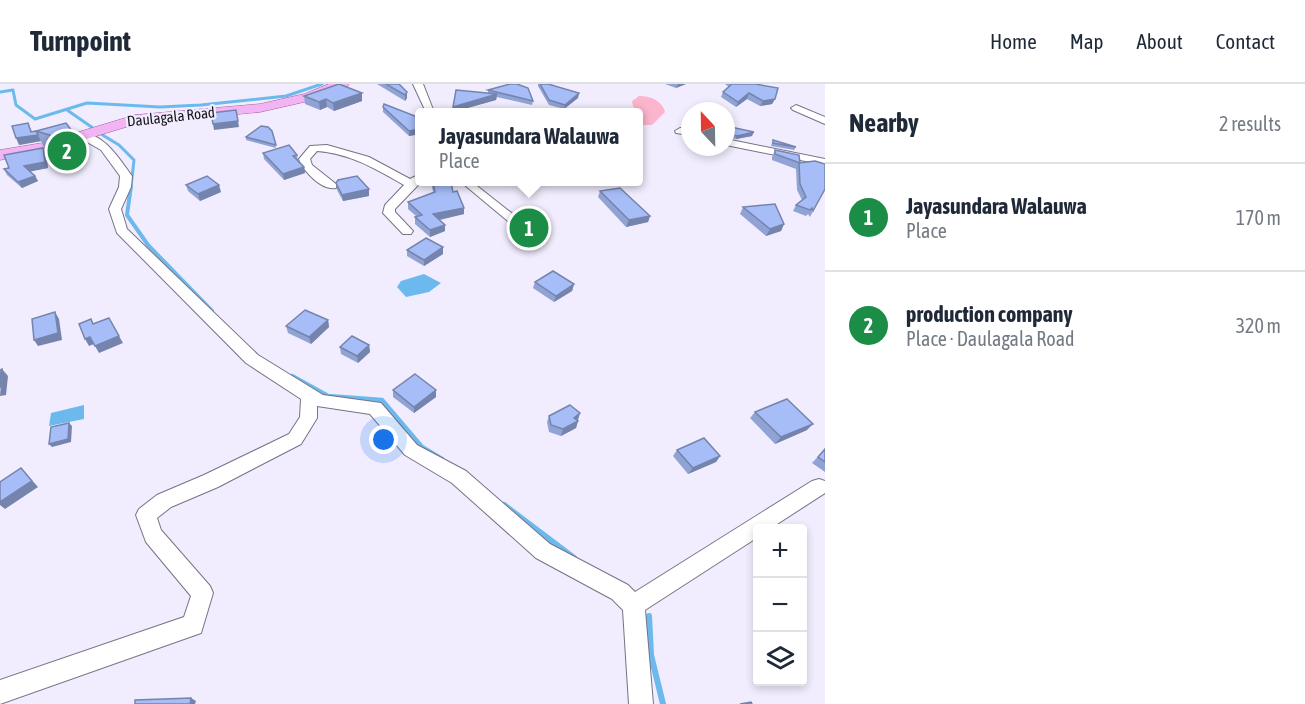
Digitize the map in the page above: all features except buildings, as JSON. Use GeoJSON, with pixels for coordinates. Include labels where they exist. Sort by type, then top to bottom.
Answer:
{"type":"FeatureCollection","features":[{"type":"Feature","properties":{"kind":"main road","name":"Daulagala Road"},"geometry":{"type":"LineString","coordinates":[[0,156],[44,147],[135,120],[280,104],[308,97],[342,84]]}},
{"type":"Feature","properties":{"kind":"street"},"geometry":{"type":"LineString","coordinates":[[417,84],[428,108]]}},
{"type":"Feature","properties":{"kind":"street"},"geometry":{"type":"LineString","coordinates":[[796,108],[825,121]]}},
{"type":"Feature","properties":{"kind":"street"},"geometry":{"type":"LineString","coordinates":[[84,136],[105,148],[126,176],[125,187],[115,209],[122,230],[252,359],[321,401],[375,408],[411,450],[459,477],[543,551],[620,592],[634,605],[641,704]]}},
{"type":"Feature","properties":{"kind":"street"},"geometry":{"type":"LineString","coordinates":[[735,144],[825,162]]}},
{"type":"Feature","properties":{"kind":"street"},"geometry":{"type":"LineString","coordinates":[[332,186],[307,167],[304,159],[314,148],[327,148],[361,157],[415,181],[389,208],[389,213],[406,231]]}},
{"type":"Feature","properties":{"kind":"street"},"geometry":{"type":"LineString","coordinates":[[471,186],[513,219]]}},
{"type":"Feature","properties":{"kind":"street"},"geometry":{"type":"LineString","coordinates":[[0,692],[193,625],[202,593],[153,535],[146,515],[165,501],[211,482],[295,439],[308,418],[310,396]]}},
{"type":"Feature","properties":{"kind":"street"},"geometry":{"type":"LineString","coordinates":[[634,605],[819,487]]}},
{"type":"Feature","properties":{"kind":"shaded area"},"geometry":{"type":"Polygon","coordinates":[[[639,96],[647,97],[661,104],[665,112],[652,125],[643,125],[643,108],[635,108],[632,101],[639,96]]]}},
{"type":"Feature","properties":{"kind":"water"},"geometry":{"type":"Polygon","coordinates":[[[424,274],[441,283],[429,292],[406,297],[397,287],[401,281],[424,274]]]}},
{"type":"Feature","properties":{"kind":"water"},"geometry":{"type":"Polygon","coordinates":[[[84,405],[84,419],[49,426],[51,413],[84,405]]]}},
{"type":"Feature","properties":{"kind":"waterway"},"geometry":{"type":"LineString","coordinates":[[0,92],[13,90],[16,105],[35,119],[87,103],[160,107],[201,105],[286,96],[322,84]]}},
{"type":"Feature","properties":{"kind":"waterway"},"geometry":{"type":"LineString","coordinates":[[67,110],[93,128]]}},
{"type":"Feature","properties":{"kind":"waterway"},"geometry":{"type":"LineString","coordinates":[[101,134],[119,145],[134,160],[131,187]]}},
{"type":"Feature","properties":{"kind":"waterway"},"geometry":{"type":"LineString","coordinates":[[131,186],[127,215],[148,245],[212,311]]}},
{"type":"Feature","properties":{"kind":"waterway"},"geometry":{"type":"LineString","coordinates":[[292,376],[328,396],[382,400],[422,447],[442,459]]}},
{"type":"Feature","properties":{"kind":"waterway"},"geometry":{"type":"LineString","coordinates":[[504,505],[574,558]]}},
{"type":"Feature","properties":{"kind":"waterway"},"geometry":{"type":"LineString","coordinates":[[649,616],[651,655],[663,704]]}},
{"type":"Feature","properties":{"kind":"place","name":"production company"},"geometry":{"type":"Point","coordinates":[67,151]}},
{"type":"Feature","properties":{"kind":"place","name":"Jayasundara Walauwa"},"geometry":{"type":"Point","coordinates":[529,228]}}]}
